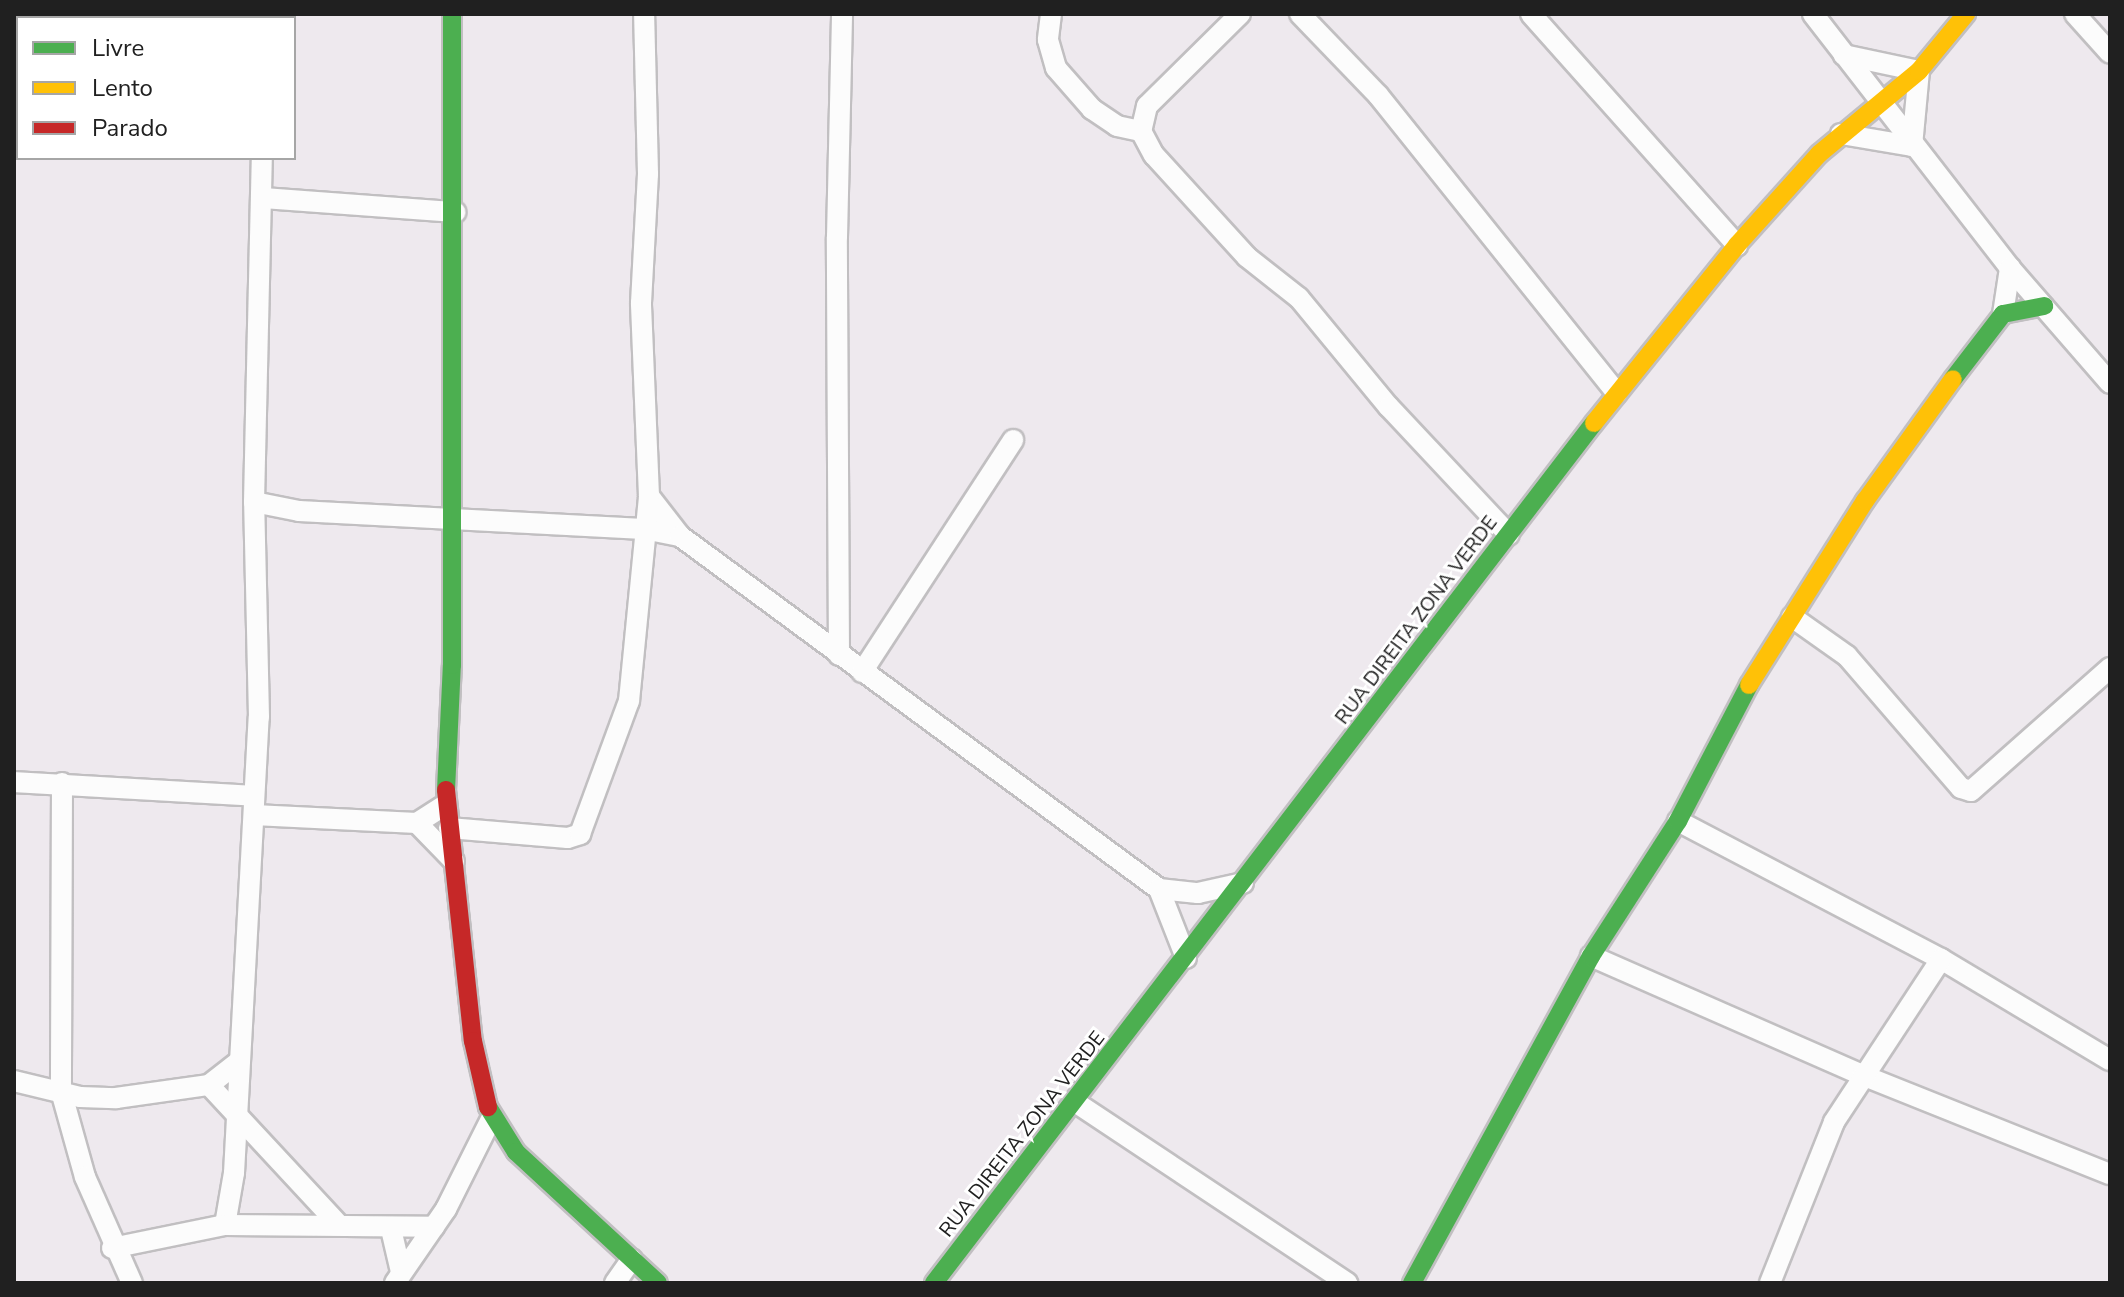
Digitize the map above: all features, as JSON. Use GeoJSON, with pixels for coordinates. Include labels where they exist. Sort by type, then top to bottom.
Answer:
{"type":"FeatureCollection","features":[{"type":"Feature","properties":{"kind":"street"},"geometry":{"type":"LineString","coordinates":[[452,14],[455,212],[445,805],[473,1041],[491,1119],[516,1152],[658,1283]]}},
{"type":"Feature","properties":{"kind":"street"},"geometry":{"type":"LineString","coordinates":[[449,828],[568,838],[580,834],[629,701],[649,496],[641,303],[648,174],[644,14]]}},
{"type":"Feature","properties":{"kind":"street"},"geometry":{"type":"LineString","coordinates":[[839,655],[837,222],[842,14]]}},
{"type":"Feature","properties":{"kind":"street"},"geometry":{"type":"LineString","coordinates":[[1051,14],[1048,40],[1056,68],[1092,109],[1117,126],[1141,131]]}},
{"type":"Feature","properties":{"kind":"street"},"geometry":{"type":"LineString","coordinates":[[1240,14],[1147,106],[1141,131],[1154,155],[1247,257],[1299,298],[1389,407],[1509,535]]}},
{"type":"Feature","properties":{"kind":"street"},"geometry":{"type":"LineString","coordinates":[[1300,14],[1378,95],[1617,393]]}},
{"type":"Feature","properties":{"kind":"street"},"geometry":{"type":"LineString","coordinates":[[1531,14],[1737,245]]}},
{"type":"Feature","properties":{"kind":"street"},"geometry":{"type":"LineString","coordinates":[[1813,14],[1912,146],[2010,268],[2044,306],[2101,358],[2110,383]]}},
{"type":"Feature","properties":{"kind":"street","name":"RUA DIREITA ZONA VERDE"},"geometry":{"type":"LineString","coordinates":[[934,1283],[1617,393],[1737,245],[1841,134],[1919,71],[1966,14]]}},
{"type":"Feature","properties":{"kind":"street"},"geometry":{"type":"LineString","coordinates":[[2075,14],[2110,53]]}},
{"type":"Feature","properties":{"kind":"street"},"geometry":{"type":"LineString","coordinates":[[1844,55],[1919,71],[1912,146]]}},
{"type":"Feature","properties":{"kind":"street"},"geometry":{"type":"LineString","coordinates":[[1841,134],[1912,146]]}},
{"type":"Feature","properties":{"kind":"street"},"geometry":{"type":"LineString","coordinates":[[225,1225],[234,1173],[234,1111],[240,1061],[259,717],[254,502],[262,160]]}},
{"type":"Feature","properties":{"kind":"street"},"geometry":{"type":"LineString","coordinates":[[263,198],[455,212]]}},
{"type":"Feature","properties":{"kind":"street"},"geometry":{"type":"LineString","coordinates":[[1412,1283],[1591,956],[1678,821],[1751,680],[1882,476],[1970,350],[2003,314],[2010,268]]}},
{"type":"Feature","properties":{"kind":"street"},"geometry":{"type":"LineString","coordinates":[[2003,314],[2044,306]]}},
{"type":"Feature","properties":{"kind":"street"},"geometry":{"type":"LineString","coordinates":[[862,672],[1013,440]]}},
{"type":"Feature","properties":{"kind":"street"},"geometry":{"type":"LineString","coordinates":[[649,496],[680,536],[1159,889],[1198,893],[1243,883]]}},
{"type":"Feature","properties":{"kind":"street"},"geometry":{"type":"LineString","coordinates":[[254,502],[299,511],[644,529],[680,536]]}},
{"type":"Feature","properties":{"kind":"street"},"geometry":{"type":"LineString","coordinates":[[1792,617],[1847,656],[1961,788],[1971,791],[2110,668]]}},
{"type":"Feature","properties":{"kind":"street"},"geometry":{"type":"LineString","coordinates":[[14,782],[62,783],[417,823],[445,805]]}},
{"type":"Feature","properties":{"kind":"street"},"geometry":{"type":"LineString","coordinates":[[62,783],[61,1091],[112,1248],[132,1283]]}},
{"type":"Feature","properties":{"kind":"street"},"geometry":{"type":"LineString","coordinates":[[1678,821],[1941,959],[2110,1060]]}},
{"type":"Feature","properties":{"kind":"street"},"geometry":{"type":"LineString","coordinates":[[417,823],[454,861]]}},
{"type":"Feature","properties":{"kind":"street"},"geometry":{"type":"LineString","coordinates":[[1159,889],[1186,958]]}},
{"type":"Feature","properties":{"kind":"street"},"geometry":{"type":"LineString","coordinates":[[1591,956],[1862,1075],[2110,1174]]}},
{"type":"Feature","properties":{"kind":"street"},"geometry":{"type":"LineString","coordinates":[[1770,1283],[1812,1169],[1862,1075],[1941,959]]}},
{"type":"Feature","properties":{"kind":"street"},"geometry":{"type":"LineString","coordinates":[[14,1081],[116,1098],[209,1085],[240,1061]]}},
{"type":"Feature","properties":{"kind":"street"},"geometry":{"type":"LineString","coordinates":[[209,1085],[338,1224]]}},
{"type":"Feature","properties":{"kind":"street"},"geometry":{"type":"LineString","coordinates":[[1075,1102],[1347,1283]]}},
{"type":"Feature","properties":{"kind":"street"},"geometry":{"type":"LineString","coordinates":[[398,1278],[434,1227],[491,1119]]}},
{"type":"Feature","properties":{"kind":"street"},"geometry":{"type":"LineString","coordinates":[[112,1248],[225,1225],[338,1224],[391,1229],[434,1227]]}},
{"type":"Feature","properties":{"kind":"street"},"geometry":{"type":"LineString","coordinates":[[391,1229],[398,1278]]}},
{"type":"Feature","properties":{"kind":"street"},"geometry":{"type":"LineString","coordinates":[[615,1283],[632,1259]]}},
{"type":"Feature","properties":{"kind":"traffic: fast"},"geometry":{"type":"LineString","coordinates":[[446,790],[452,665],[452,14]]}},
{"type":"Feature","properties":{"kind":"traffic: fast"},"geometry":{"type":"LineString","coordinates":[[1953,379],[2003,314],[2044,306]]}},
{"type":"Feature","properties":{"kind":"traffic: fast"},"geometry":{"type":"LineString","coordinates":[[934,1283],[1594,423]]}},
{"type":"Feature","properties":{"kind":"traffic: fast"},"geometry":{"type":"LineString","coordinates":[[1412,1283],[1591,956],[1678,821],[1749,685]]}},
{"type":"Feature","properties":{"kind":"traffic: fast"},"geometry":{"type":"LineString","coordinates":[[488,1107],[516,1152],[658,1283]]}},
{"type":"Feature","properties":{"kind":"traffic: slow"},"geometry":{"type":"LineString","coordinates":[[1594,423],[1737,245],[1819,154],[1919,71],[1966,14]]}},
{"type":"Feature","properties":{"kind":"traffic: slow"},"geometry":{"type":"LineString","coordinates":[[1749,685],[1865,501],[1953,379]]}},
{"type":"Feature","properties":{"kind":"traffic: jam"},"geometry":{"type":"LineString","coordinates":[[446,790],[473,1041],[488,1107]]}}]}
